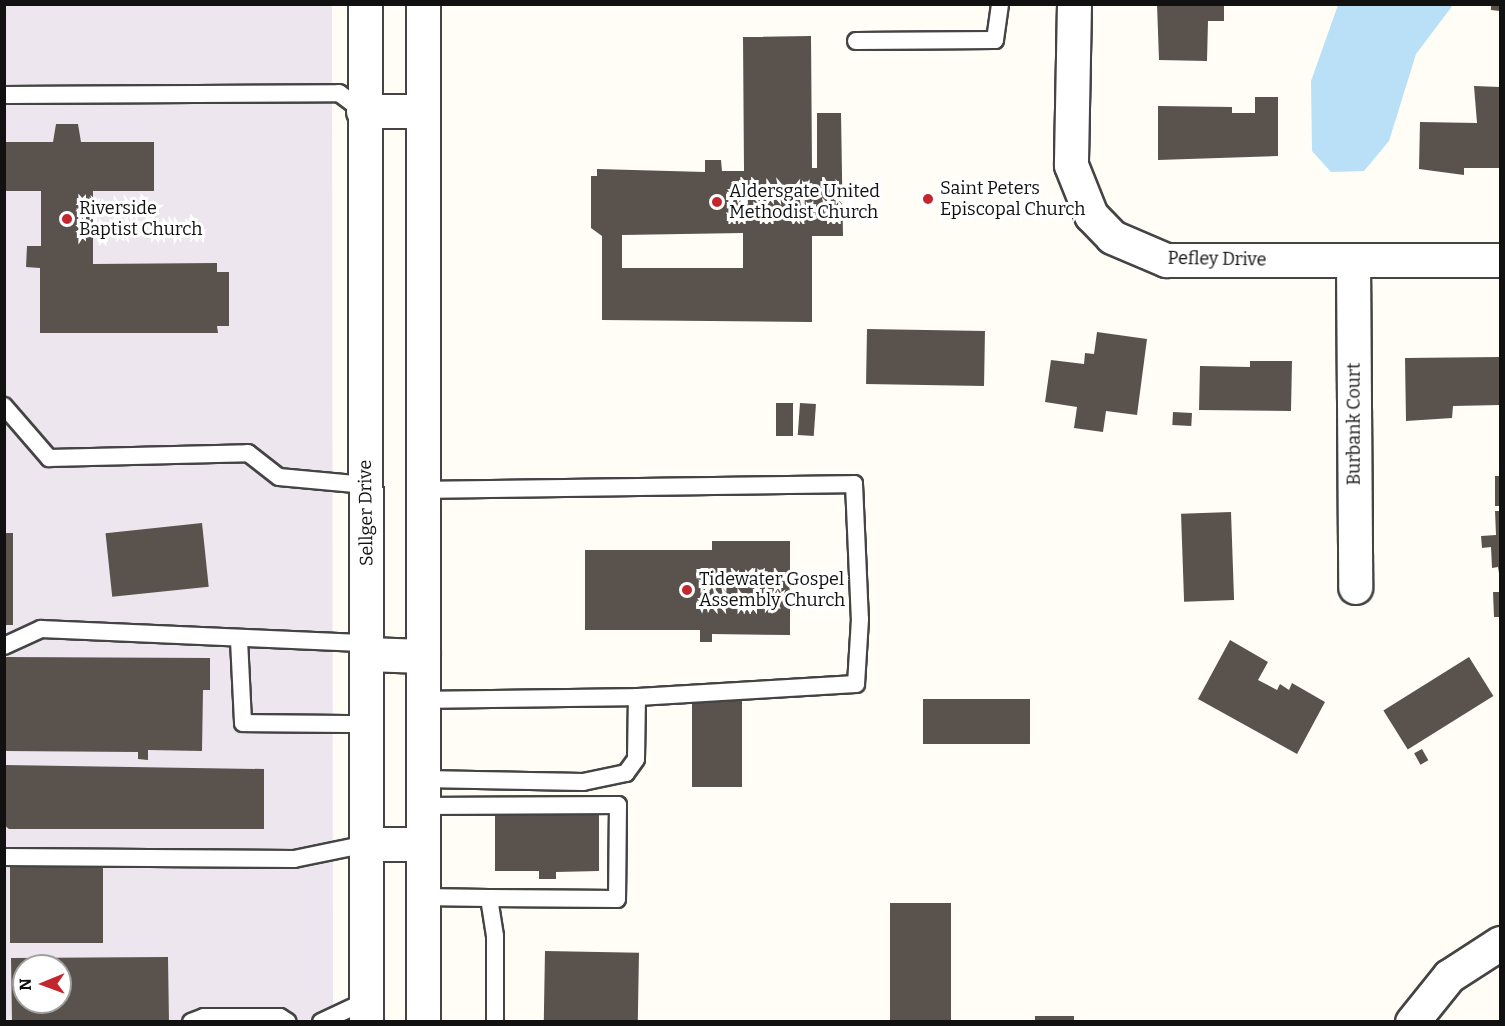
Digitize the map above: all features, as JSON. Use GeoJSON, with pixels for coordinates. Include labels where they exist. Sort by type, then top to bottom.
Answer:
{"type":"FeatureCollection","features":[{"type":"Feature","properties":{"kind":"street","name":"Sellger Drive"},"geometry":{"type":"LineString","coordinates":[[365,4],[363,111],[368,724],[366,1011]]}},
{"type":"Feature","properties":{"kind":"street"},"geometry":{"type":"LineString","coordinates":[[423,4],[423,1022]]}},
{"type":"Feature","properties":{"kind":"street","name":"Pefley Drive"},"geometry":{"type":"LineString","coordinates":[[1074,4],[1071,165],[1091,215],[1112,237],[1166,261],[1500,260]]}},
{"type":"Feature","properties":{"kind":"street"},"geometry":{"type":"LineString","coordinates":[[363,111],[423,111]]}},
{"type":"Feature","properties":{"kind":"street","name":"Burbank Court"},"geometry":{"type":"LineString","coordinates":[[1353,260],[1355,587]]}},
{"type":"Feature","properties":{"kind":"street"},"geometry":{"type":"LineString","coordinates":[[367,649],[423,656]]}},
{"type":"Feature","properties":{"kind":"street"},"geometry":{"type":"LineString","coordinates":[[367,844],[422,844]]}},
{"type":"Feature","properties":{"kind":"street"},"geometry":{"type":"LineString","coordinates":[[1412,1022],[1468,962],[1500,943]]}},
{"type":"Feature","properties":{"kind":"street"},"geometry":{"type":"LineString","coordinates":[[1468,962],[1500,962]]}},
{"type":"Feature","properties":{"kind":"lane"},"geometry":{"type":"LineString","coordinates":[[856,41],[995,40],[1000,4]]}},
{"type":"Feature","properties":{"kind":"lane"},"geometry":{"type":"LineString","coordinates":[[4,95],[339,93],[363,111]]}},
{"type":"Feature","properties":{"kind":"lane"},"geometry":{"type":"LineString","coordinates":[[4,406],[49,458],[248,453],[279,477],[366,485]]}},
{"type":"Feature","properties":{"kind":"lane"},"geometry":{"type":"LineString","coordinates":[[423,700],[638,697],[856,684],[860,619],[854,484],[424,490]]}},
{"type":"Feature","properties":{"kind":"lane"},"geometry":{"type":"LineString","coordinates":[[4,646],[41,629],[367,649]]}},
{"type":"Feature","properties":{"kind":"lane"},"geometry":{"type":"LineString","coordinates":[[239,640],[243,723],[368,724]]}},
{"type":"Feature","properties":{"kind":"lane"},"geometry":{"type":"LineString","coordinates":[[423,793],[583,782],[626,773],[636,759],[638,697]]}},
{"type":"Feature","properties":{"kind":"lane"},"geometry":{"type":"LineString","coordinates":[[422,897],[618,899],[618,805],[423,793]]}},
{"type":"Feature","properties":{"kind":"lane"},"geometry":{"type":"LineString","coordinates":[[4,857],[294,859],[367,844]]}},
{"type":"Feature","properties":{"kind":"lane"},"geometry":{"type":"LineString","coordinates":[[489,898],[495,936],[495,1022]]}},
{"type":"Feature","properties":{"kind":"lane"},"geometry":{"type":"LineString","coordinates":[[321,1022],[366,1011]]}},
{"type":"Feature","properties":{"kind":"lane"},"geometry":{"type":"LineString","coordinates":[[191,1022],[204,1017],[280,1017],[288,1022]]}},
{"type":"Feature","properties":{"kind":"shaded area"},"geometry":{"type":"Polygon","coordinates":[[[5,5],[332,5],[333,1021],[5,1022],[5,5]]]}},
{"type":"Feature","properties":{"kind":"water"},"geometry":{"type":"Polygon","coordinates":[[[1338,5],[1453,5],[1416,54],[1389,141],[1364,171],[1331,172],[1312,151],[1311,81],[1338,5]]]}},
{"type":"Feature","properties":{"kind":"building"},"geometry":{"type":"Polygon","coordinates":[[[1157,4],[1224,4],[1224,21],[1208,21],[1207,61],[1159,60],[1157,4]]]}},
{"type":"Feature","properties":{"kind":"building"},"geometry":{"type":"Polygon","coordinates":[[[1491,4],[1500,4],[1500,11],[1491,10],[1491,4]]]}},
{"type":"Feature","properties":{"kind":"building","name":"Aldersgate United Methodist Church"},"geometry":{"type":"Polygon","coordinates":[[[811,36],[812,168],[817,168],[817,113],[841,113],[843,236],[812,236],[812,322],[602,320],[602,236],[591,228],[591,176],[597,176],[597,169],[705,172],[705,160],[721,160],[722,171],[744,171],[743,37],[811,36]],[[743,233],[622,235],[622,268],[743,268],[743,233]]]}},
{"type":"Feature","properties":{"kind":"building"},"geometry":{"type":"Polygon","coordinates":[[[1474,86],[1500,87],[1500,168],[1464,168],[1464,175],[1419,169],[1420,122],[1477,123],[1474,86]]]}},
{"type":"Feature","properties":{"kind":"building"},"geometry":{"type":"Polygon","coordinates":[[[1255,97],[1278,97],[1278,156],[1158,160],[1158,106],[1232,107],[1232,113],[1255,113],[1255,97]]]}},
{"type":"Feature","properties":{"kind":"building","name":"Riverside Baptist Church"},"geometry":{"type":"Polygon","coordinates":[[[56,124],[78,124],[81,142],[154,142],[154,191],[93,191],[93,264],[217,263],[217,272],[229,272],[229,326],[217,326],[218,333],[40,333],[40,268],[26,267],[27,246],[41,246],[41,191],[4,191],[4,142],[53,142],[56,124]]]}},
{"type":"Feature","properties":{"kind":"building"},"geometry":{"type":"Polygon","coordinates":[[[867,329],[985,331],[984,386],[866,384],[867,329]]]}},
{"type":"Feature","properties":{"kind":"building"},"geometry":{"type":"Polygon","coordinates":[[[1097,332],[1147,339],[1137,415],[1106,411],[1103,432],[1074,428],[1077,407],[1045,402],[1051,360],[1084,364],[1085,353],[1094,354],[1097,332]]]}},
{"type":"Feature","properties":{"kind":"building"},"geometry":{"type":"Polygon","coordinates":[[[1500,357],[1500,405],[1453,406],[1452,418],[1406,421],[1405,358],[1500,357]]]}},
{"type":"Feature","properties":{"kind":"building"},"geometry":{"type":"Polygon","coordinates":[[[1250,361],[1292,361],[1291,411],[1199,410],[1200,366],[1250,367],[1250,361]]]}},
{"type":"Feature","properties":{"kind":"building"},"geometry":{"type":"Polygon","coordinates":[[[776,403],[793,403],[793,436],[776,436],[776,403]]]}},
{"type":"Feature","properties":{"kind":"building"},"geometry":{"type":"Polygon","coordinates":[[[800,403],[816,404],[814,436],[798,435],[800,403]]]}},
{"type":"Feature","properties":{"kind":"building"},"geometry":{"type":"Polygon","coordinates":[[[1173,412],[1192,413],[1191,426],[1172,425],[1173,412]]]}},
{"type":"Feature","properties":{"kind":"building"},"geometry":{"type":"Polygon","coordinates":[[[1495,476],[1500,476],[1500,506],[1495,506],[1495,476]]]}},
{"type":"Feature","properties":{"kind":"building"},"geometry":{"type":"Polygon","coordinates":[[[1495,511],[1500,511],[1500,580],[1498,567],[1492,568],[1491,547],[1482,548],[1481,536],[1496,535],[1495,511]]]}},
{"type":"Feature","properties":{"kind":"building"},"geometry":{"type":"Polygon","coordinates":[[[1231,512],[1234,600],[1184,602],[1181,514],[1231,512]]]}},
{"type":"Feature","properties":{"kind":"building"},"geometry":{"type":"Polygon","coordinates":[[[202,523],[209,587],[112,597],[106,533],[202,523]]]}},
{"type":"Feature","properties":{"kind":"building"},"geometry":{"type":"Polygon","coordinates":[[[4,533],[13,533],[13,625],[4,625],[4,533]]]}},
{"type":"Feature","properties":{"kind":"building","name":"Tidewater Gospel Assembly Church"},"geometry":{"type":"Polygon","coordinates":[[[712,541],[790,541],[790,635],[712,634],[712,642],[700,642],[700,630],[585,630],[585,550],[712,550],[712,541]]]}},
{"type":"Feature","properties":{"kind":"building"},"geometry":{"type":"Polygon","coordinates":[[[1493,592],[1500,592],[1500,617],[1494,617],[1493,592]]]}},
{"type":"Feature","properties":{"kind":"building"},"geometry":{"type":"Polygon","coordinates":[[[1230,640],[1268,662],[1258,680],[1277,690],[1280,684],[1289,690],[1292,683],[1325,702],[1297,754],[1198,699],[1230,640]]]}},
{"type":"Feature","properties":{"kind":"building"},"geometry":{"type":"Polygon","coordinates":[[[4,657],[210,658],[210,690],[203,690],[202,751],[148,750],[148,760],[138,759],[138,752],[4,751],[4,657]]]}},
{"type":"Feature","properties":{"kind":"building"},"geometry":{"type":"Polygon","coordinates":[[[1469,657],[1493,696],[1408,750],[1383,711],[1469,657]]]}},
{"type":"Feature","properties":{"kind":"building"},"geometry":{"type":"Polygon","coordinates":[[[692,696],[742,696],[742,787],[692,787],[692,696]]]}},
{"type":"Feature","properties":{"kind":"building"},"geometry":{"type":"Polygon","coordinates":[[[923,699],[1030,699],[1030,744],[923,744],[923,699]]]}},
{"type":"Feature","properties":{"kind":"building"},"geometry":{"type":"Polygon","coordinates":[[[1422,749],[1428,760],[1420,765],[1414,753],[1422,749]]]}},
{"type":"Feature","properties":{"kind":"building"},"geometry":{"type":"Polygon","coordinates":[[[5,765],[264,769],[264,829],[9,829],[4,825],[5,765]]]}},
{"type":"Feature","properties":{"kind":"building"},"geometry":{"type":"Polygon","coordinates":[[[599,811],[599,871],[556,872],[556,879],[539,879],[539,871],[495,871],[495,812],[599,811]]]}},
{"type":"Feature","properties":{"kind":"building"},"geometry":{"type":"Polygon","coordinates":[[[10,861],[103,861],[103,943],[10,943],[10,861]]]}},
{"type":"Feature","properties":{"kind":"building"},"geometry":{"type":"Polygon","coordinates":[[[890,903],[951,903],[951,1022],[890,1022],[890,903]]]}},
{"type":"Feature","properties":{"kind":"building"},"geometry":{"type":"Polygon","coordinates":[[[545,951],[639,953],[638,1022],[544,1022],[545,951]]]}},
{"type":"Feature","properties":{"kind":"building"},"geometry":{"type":"Polygon","coordinates":[[[168,957],[169,1022],[12,1022],[11,958],[12,1014],[72,1014],[72,958],[168,957]]]}},
{"type":"Feature","properties":{"kind":"building"},"geometry":{"type":"Polygon","coordinates":[[[1035,1016],[1074,1016],[1074,1022],[1035,1022],[1035,1016]]]}},
{"type":"Feature","properties":{"kind":"place","name":"Saint Peters Episcopal Church"},"geometry":{"type":"Point","coordinates":[928,199]}},
{"type":"Feature","properties":{"kind":"place","name":"Aldersgate United Methodist Church"},"geometry":{"type":"Point","coordinates":[717,202]}},
{"type":"Feature","properties":{"kind":"place","name":"Riverside Baptist Church"},"geometry":{"type":"Point","coordinates":[67,219]}},
{"type":"Feature","properties":{"kind":"place","name":"Tidewater Gospel Assembly Church"},"geometry":{"type":"Point","coordinates":[687,590]}}]}
